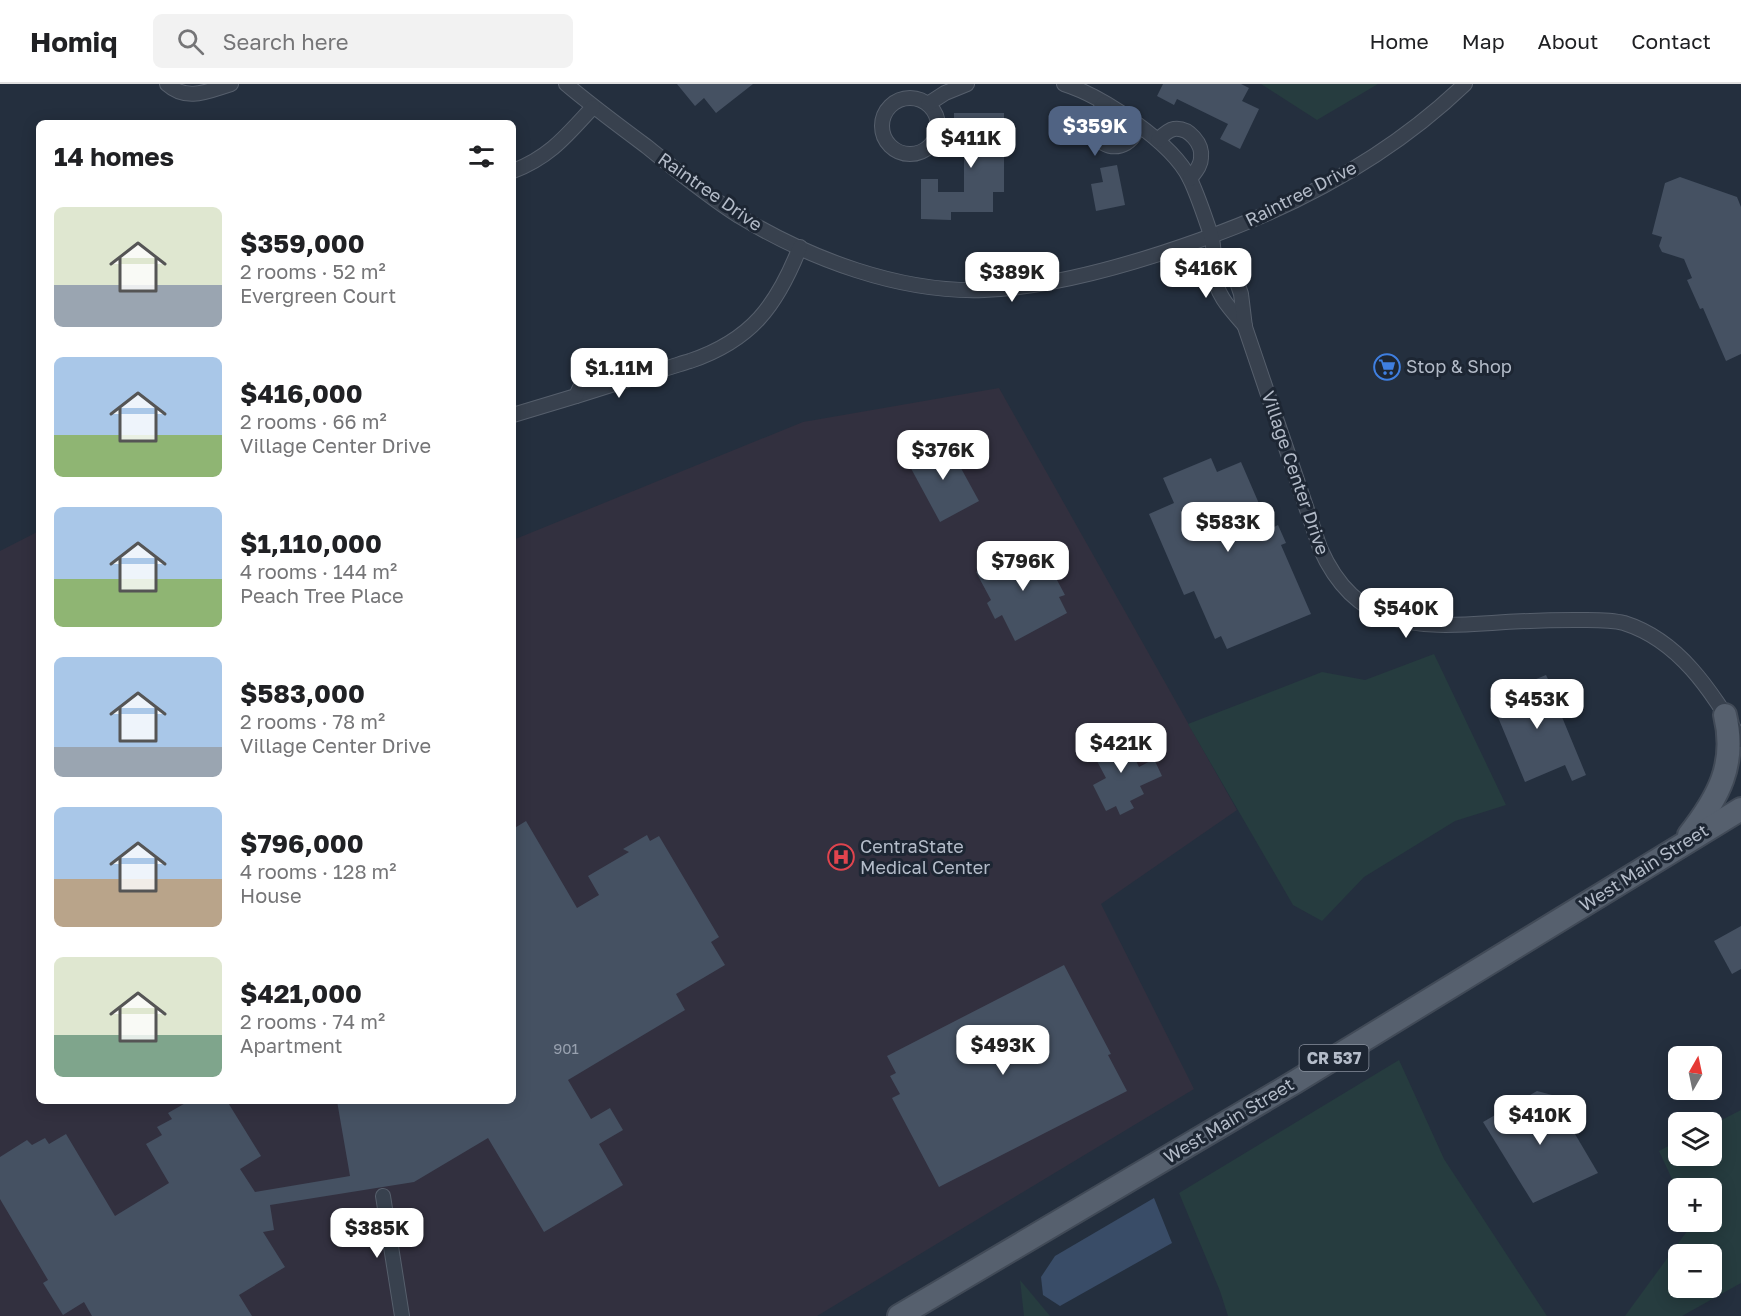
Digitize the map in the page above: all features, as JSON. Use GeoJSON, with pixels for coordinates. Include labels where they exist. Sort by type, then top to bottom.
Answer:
{"type":"FeatureCollection","features":[{"type":"Feature","properties":{"kind":"main road"},"geometry":{"type":"LineString","coordinates":[[1680,846],[1706,813],[1726,768],[1730,735],[1728,712]]}},
{"type":"Feature","properties":{"kind":"main road","name":"West Main Street"},"geometry":{"type":"LineString","coordinates":[[899,1316],[1295,1082],[1741,808]]}},
{"type":"Feature","properties":{"kind":"street"},"geometry":{"type":"LineString","coordinates":[[167,84],[175,91],[195,95],[231,84]]}},
{"type":"Feature","properties":{"kind":"street","name":"Raintree Drive"},"geometry":{"type":"LineString","coordinates":[[566,84],[593,107],[736,214],[760,228],[850,267],[881,276],[918,285],[982,290],[1017,287],[1085,274],[1180,247],[1254,220],[1298,200],[1367,160],[1414,128],[1465,84]]}},
{"type":"Feature","properties":{"kind":"street"},"geometry":{"type":"LineString","coordinates":[[928,104],[945,93],[967,84]]}},
{"type":"Feature","properties":{"kind":"street","name":"Village Center Drive"},"geometry":{"type":"LineString","coordinates":[[1064,84],[1093,90],[1104,103],[1158,140],[1190,179],[1211,236],[1215,253],[1214,274],[1223,301],[1245,327]]}},
{"type":"Feature","properties":{"kind":"street"},"geometry":{"type":"LineString","coordinates":[[911,98],[928,104],[934,111],[938,123],[936,138],[930,147],[912,154],[892,147],[886,141],[883,127],[884,117],[890,107],[898,101],[911,98]]}},
{"type":"Feature","properties":{"kind":"street"},"geometry":{"type":"LineString","coordinates":[[1104,103],[1095,121],[1094,129],[1098,139],[1116,147],[1122,146],[1131,139],[1138,127]]}},
{"type":"Feature","properties":{"kind":"street"},"geometry":{"type":"LineString","coordinates":[[516,170],[554,149],[593,107]]}},
{"type":"Feature","properties":{"kind":"street"},"geometry":{"type":"LineString","coordinates":[[1158,140],[1174,129],[1184,130],[1193,136],[1200,146],[1202,155],[1200,165],[1190,179]]}},
{"type":"Feature","properties":{"kind":"street"},"geometry":{"type":"LineString","coordinates":[[516,414],[704,356],[726,345],[747,330],[766,311],[782,288],[800,247]]}},
{"type":"Feature","properties":{"kind":"street","name":"Village Center Drive"},"geometry":{"type":"LineString","coordinates":[[1215,253],[1232,267],[1241,294],[1245,327],[1320,548],[1334,574],[1359,600],[1382,615],[1418,625],[1447,626],[1537,620],[1624,623],[1663,643],[1680,656],[1728,712],[1741,740]]}},
{"type":"Feature","properties":{"kind":"street"},"geometry":{"type":"LineString","coordinates":[[576,396],[588,374],[610,364],[623,362],[652,372]]}},
{"type":"Feature","properties":{"kind":"street"},"geometry":{"type":"LineString","coordinates":[[383,1196],[402,1316]]}},
{"type":"Feature","properties":{"kind":"shaded area","name":"CentraState Medical Center"},"geometry":{"type":"Polygon","coordinates":[[[999,388],[1237,810],[1101,904],[1194,1089],[817,1316],[0,1316],[0,551],[36,533],[36,1104],[516,1104],[516,539],[803,422],[999,388]]]}},
{"type":"Feature","properties":{"kind":"green space"},"geometry":{"type":"Polygon","coordinates":[[[1261,84],[1378,84],[1317,120],[1261,84]]]}},
{"type":"Feature","properties":{"kind":"green space"},"geometry":{"type":"Polygon","coordinates":[[[1434,654],[1506,805],[1455,821],[1364,877],[1322,921],[1293,905],[1188,724],[1322,672],[1365,680],[1434,654]]]}},
{"type":"Feature","properties":{"kind":"green space"},"geometry":{"type":"Polygon","coordinates":[[[1399,1060],[1444,1159],[1547,1316],[1228,1316],[1220,1291],[1179,1193],[1399,1060]]]}},
{"type":"Feature","properties":{"kind":"green space"},"geometry":{"type":"Polygon","coordinates":[[[1741,1110],[1741,1283],[1722,1294],[1722,1244],[1678,1244],[1686,1232],[1722,1232],[1722,1178],[1672,1178],[1659,1151],[1668,1146],[1668,1166],[1722,1166],[1722,1120],[1741,1110]]]}},
{"type":"Feature","properties":{"kind":"green space"},"geometry":{"type":"Polygon","coordinates":[[[1668,1257],[1668,1298],[1714,1298],[1682,1316],[1625,1316],[1668,1257]]]}},
{"type":"Feature","properties":{"kind":"green space"},"geometry":{"type":"Polygon","coordinates":[[[1020,1280],[1050,1316],[1024,1316],[1020,1280]]]}},
{"type":"Feature","properties":{"kind":"water"},"geometry":{"type":"Polygon","coordinates":[[[1154,1198],[1172,1243],[1060,1306],[1043,1295],[1041,1277],[1055,1256],[1154,1198]]]}},
{"type":"Feature","properties":{"kind":"building"},"geometry":{"type":"Polygon","coordinates":[[[677,84],[753,84],[716,113],[704,98],[695,106],[677,84]]]}},
{"type":"Feature","properties":{"kind":"building"},"geometry":{"type":"Polygon","coordinates":[[[1163,84],[1241,84],[1249,88],[1242,101],[1259,109],[1240,149],[1220,139],[1228,124],[1177,99],[1174,105],[1157,96],[1163,84]]]}},
{"type":"Feature","properties":{"kind":"building"},"geometry":{"type":"Polygon","coordinates":[[[954,113],[1004,113],[1004,192],[993,192],[993,212],[951,212],[951,220],[921,219],[921,179],[938,179],[938,192],[964,192],[964,134],[954,134],[954,113]]]}},
{"type":"Feature","properties":{"kind":"building"},"geometry":{"type":"Polygon","coordinates":[[[1117,165],[1125,205],[1096,211],[1091,184],[1103,182],[1100,168],[1117,165]]]}},
{"type":"Feature","properties":{"kind":"building"},"geometry":{"type":"Polygon","coordinates":[[[1680,177],[1737,197],[1741,207],[1741,354],[1726,361],[1703,308],[1700,309],[1687,280],[1692,278],[1684,259],[1662,252],[1659,246],[1662,237],[1652,234],[1665,183],[1680,177]]]}},
{"type":"Feature","properties":{"kind":"building"},"geometry":{"type":"Polygon","coordinates":[[[946,441],[979,501],[940,522],[907,461],[946,441]]]}},
{"type":"Feature","properties":{"kind":"building"},"geometry":{"type":"Polygon","coordinates":[[[1211,458],[1217,472],[1241,462],[1270,529],[1278,525],[1286,543],[1281,545],[1311,614],[1227,649],[1221,636],[1215,639],[1194,591],[1184,595],[1149,514],[1174,503],[1163,478],[1211,458]]]}},
{"type":"Feature","properties":{"kind":"building"},"geometry":{"type":"Polygon","coordinates":[[[1027,546],[1033,557],[1042,552],[1065,595],[1059,597],[1067,613],[1015,641],[1002,615],[995,619],[987,603],[991,600],[976,572],[1027,546]]]}},
{"type":"Feature","properties":{"kind":"building"},"geometry":{"type":"Polygon","coordinates":[[[1546,675],[1586,775],[1572,781],[1565,765],[1525,782],[1490,698],[1546,675]]]}},
{"type":"Feature","properties":{"kind":"building"},"geometry":{"type":"Polygon","coordinates":[[[1122,732],[1139,767],[1154,759],[1162,776],[1140,786],[1144,794],[1130,801],[1134,808],[1120,815],[1116,806],[1106,811],[1093,785],[1106,778],[1090,748],[1122,732]]]}},
{"type":"Feature","properties":{"kind":"building"},"geometry":{"type":"Polygon","coordinates":[[[526,821],[577,908],[599,895],[588,876],[629,852],[623,849],[647,835],[650,841],[659,836],[719,937],[711,942],[725,965],[676,994],[685,1010],[568,1080],[591,1119],[610,1108],[623,1130],[599,1144],[623,1185],[544,1232],[488,1138],[414,1182],[270,1205],[274,1230],[263,1232],[285,1267],[239,1295],[252,1316],[92,1316],[84,1302],[63,1315],[43,1283],[48,1280],[0,1199],[0,1157],[27,1140],[32,1145],[45,1138],[49,1144],[66,1134],[115,1216],[169,1183],[146,1144],[162,1135],[157,1127],[172,1119],[168,1113],[184,1104],[229,1104],[261,1156],[240,1169],[255,1192],[350,1176],[338,1104],[516,1104],[516,827],[526,821]]]}},
{"type":"Feature","properties":{"kind":"building"},"geometry":{"type":"Polygon","coordinates":[[[1741,926],[1741,969],[1732,974],[1714,941],[1741,926]]]}},
{"type":"Feature","properties":{"kind":"building"},"geometry":{"type":"Polygon","coordinates":[[[1064,965],[1111,1054],[1108,1055],[1127,1091],[939,1187],[892,1098],[900,1094],[890,1076],[896,1073],[887,1056],[1064,965]]]}},
{"type":"Feature","properties":{"kind":"building"},"geometry":{"type":"Polygon","coordinates":[[[1537,1091],[1552,1095],[1598,1173],[1533,1203],[1483,1122],[1537,1091]]]}},
{"type":"Feature","properties":{"kind":"place","name":"Stop & Shop"},"geometry":{"type":"Point","coordinates":[1387,367]}},
{"type":"Feature","properties":{"kind":"place","name":"CentraState Medical Center"},"geometry":{"type":"Point","coordinates":[841,857]}}]}
